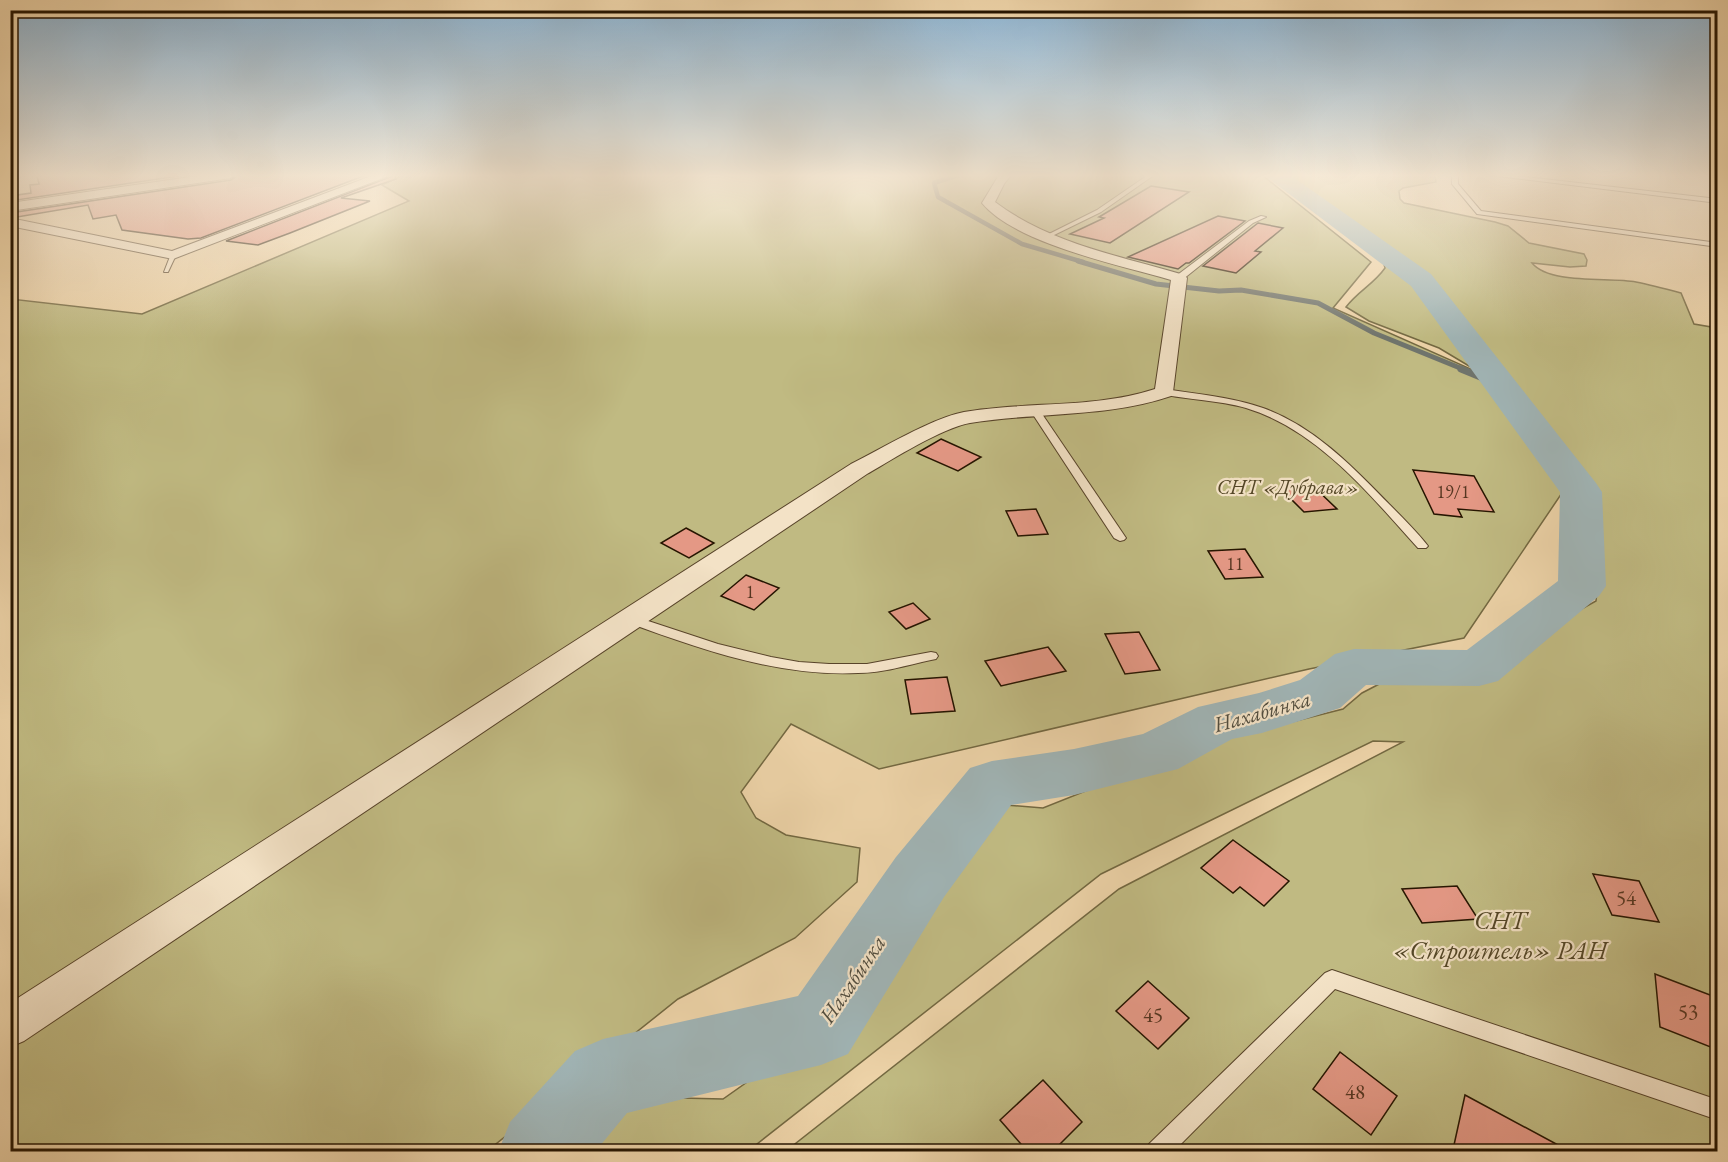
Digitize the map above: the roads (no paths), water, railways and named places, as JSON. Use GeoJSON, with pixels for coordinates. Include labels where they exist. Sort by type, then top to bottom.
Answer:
{"type":"FeatureCollection","features":[{"type":"Feature","properties":{"kind":"street"},"geometry":{"type":"LineString","coordinates":[[46,229],[173,255],[242,229]]}},
{"type":"Feature","properties":{"kind":"street"},"geometry":{"type":"LineString","coordinates":[[10,1027],[859,469],[917,438],[964,418],[1130,401],[1164,392],[1177,284],[1034,229]]}},
{"type":"Feature","properties":{"kind":"lane"},"geometry":{"type":"LineString","coordinates":[[1048,236],[1062,229]]}},
{"type":"Feature","properties":{"kind":"lane"},"geometry":{"type":"LineString","coordinates":[[1177,284],[1242,229]]}},
{"type":"Feature","properties":{"kind":"lane"},"geometry":{"type":"LineString","coordinates":[[1600,229],[1718,245]]}},
{"type":"Feature","properties":{"kind":"lane"},"geometry":{"type":"LineString","coordinates":[[166,271],[173,255]]}},
{"type":"Feature","properties":{"kind":"lane"},"geometry":{"type":"LineString","coordinates":[[1164,392],[1244,406],[1273,415],[1293,426],[1338,460],[1374,494],[1422,546]]}},
{"type":"Feature","properties":{"kind":"lane"},"geometry":{"type":"LineString","coordinates":[[1035,410],[1120,538]]}},
{"type":"Feature","properties":{"kind":"lane"},"geometry":{"type":"LineString","coordinates":[[630,618],[696,643],[783,665],[859,669],[931,656]]}},
{"type":"Feature","properties":{"kind":"lane"},"geometry":{"type":"LineString","coordinates":[[1157,1152],[1332,979],[1718,1110]]}},
{"type":"Feature","properties":{"kind":"waterway"},"geometry":{"type":"LineString","coordinates":[[996,229],[1022,244],[1083,262]]}},
{"type":"Feature","properties":{"kind":"waterway","name":"Нахабинка"},"geometry":{"type":"LineString","coordinates":[[540,1152],[603,1079],[821,1028],[920,877],[992,785],[1074,772],[1157,753],[1218,721],[1262,713],[1320,694],[1354,667],[1479,668],[1582,586],[1581,492],[1421,280],[1350,229]]}},
{"type":"Feature","properties":{"kind":"waterway"},"geometry":{"type":"LineString","coordinates":[[1078,261],[1156,284],[1219,291],[1241,290],[1318,303],[1374,333],[1465,370]]}},
{"type":"Feature","properties":{"kind":"waterway"},"geometry":{"type":"LineString","coordinates":[[1461,369],[1500,385]]}},
{"type":"Feature","properties":{"kind":"park label","name":"СНТ «Дубрава»"},"geometry":{"type":"Point","coordinates":[1288,487]}},
{"type":"Feature","properties":{"kind":"park label","name":"СНТ «Строитель» РАН"},"geometry":{"type":"Point","coordinates":[1500,935]}}]}
